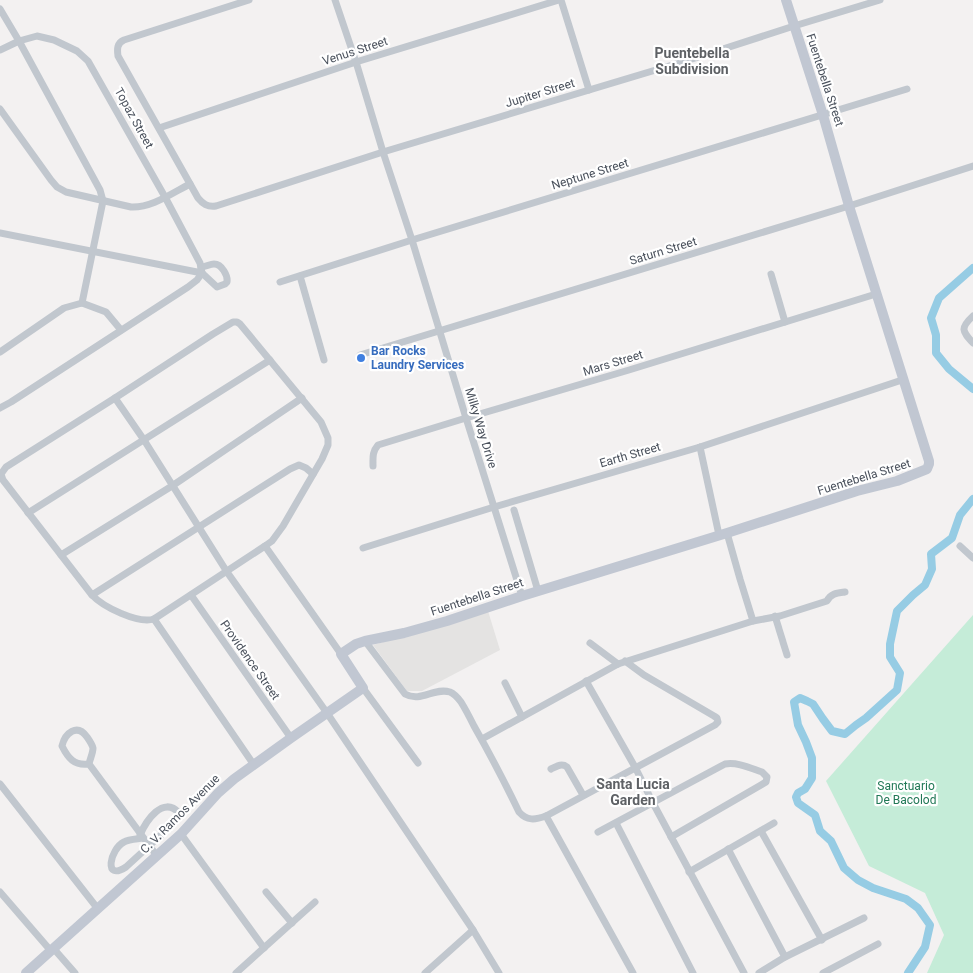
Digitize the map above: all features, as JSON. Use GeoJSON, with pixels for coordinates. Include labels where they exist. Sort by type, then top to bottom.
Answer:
{"type":"FeatureCollection","features":[{"type":"Feature","properties":{"kind":"street"},"geometry":{"type":"LineString","coordinates":[[0,110],[58,187],[66,192],[103,201],[137,207],[147,206],[190,184],[118,56],[118,46],[124,40],[249,0]]}},
{"type":"Feature","properties":{"kind":"street","name":"Milky Way Drive"},"geometry":{"type":"LineString","coordinates":[[335,0],[412,240],[522,596]]}},
{"type":"Feature","properties":{"kind":"street"},"geometry":{"type":"LineString","coordinates":[[560,0],[589,90]]}},
{"type":"Feature","properties":{"kind":"street","name":"Venus Street"},"geometry":{"type":"LineString","coordinates":[[159,128],[356,62],[560,0]]}},
{"type":"Feature","properties":{"kind":"street","name":"Fuentebella Street"},"geometry":{"type":"LineString","coordinates":[[341,654],[356,644],[365,641],[447,621],[857,491],[897,481],[927,469],[929,461],[902,380],[849,206],[824,115],[786,0]]}},
{"type":"Feature","properties":{"kind":"street","name":"Jupiter Street"},"geometry":{"type":"LineString","coordinates":[[190,184],[201,203],[216,206],[384,152],[880,0]]}},
{"type":"Feature","properties":{"kind":"street"},"geometry":{"type":"LineString","coordinates":[[0,9],[100,190],[103,201],[82,302]]}},
{"type":"Feature","properties":{"kind":"street","name":"Topaz Street"},"geometry":{"type":"LineString","coordinates":[[0,50],[19,41],[37,36],[54,40],[77,51],[88,61],[165,196],[202,270]]}},
{"type":"Feature","properties":{"kind":"street","name":"Neptune Street"},"geometry":{"type":"LineString","coordinates":[[280,282],[907,89]]}},
{"type":"Feature","properties":{"kind":"street","name":"Saturn Street"},"geometry":{"type":"LineString","coordinates":[[360,355],[849,206],[973,166]]}},
{"type":"Feature","properties":{"kind":"street"},"geometry":{"type":"LineString","coordinates":[[0,233],[202,270],[197,280],[188,287],[0,408]]}},
{"type":"Feature","properties":{"kind":"street"},"geometry":{"type":"LineString","coordinates":[[771,274],[785,322]]}},
{"type":"Feature","properties":{"kind":"street"},"geometry":{"type":"LineString","coordinates":[[300,276],[324,360]]}},
{"type":"Feature","properties":{"kind":"street","name":"Mars Street"},"geometry":{"type":"LineString","coordinates":[[373,466],[374,449],[378,445],[876,294]]}},
{"type":"Feature","properties":{"kind":"street"},"geometry":{"type":"LineString","coordinates":[[0,352],[64,308],[82,302],[106,312],[122,330]]}},
{"type":"Feature","properties":{"kind":"street"},"geometry":{"type":"LineString","coordinates":[[973,316],[966,322],[964,329],[973,343]]}},
{"type":"Feature","properties":{"kind":"street"},"geometry":{"type":"LineString","coordinates":[[233,322],[238,322],[321,422],[328,438],[328,445],[314,474],[278,533],[265,546],[227,572],[150,620],[122,613],[98,601],[1,477],[2,470],[115,398],[233,322]]}},
{"type":"Feature","properties":{"kind":"street"},"geometry":{"type":"LineString","coordinates":[[28,513],[270,360]]}},
{"type":"Feature","properties":{"kind":"street","name":"Earth Street"},"geometry":{"type":"LineString","coordinates":[[363,548],[494,507],[700,447],[902,380]]}},
{"type":"Feature","properties":{"kind":"street"},"geometry":{"type":"LineString","coordinates":[[115,398],[144,440],[227,572],[327,713],[499,973]]}},
{"type":"Feature","properties":{"kind":"street"},"geometry":{"type":"LineString","coordinates":[[61,555],[172,486],[302,398]]}},
{"type":"Feature","properties":{"kind":"street"},"geometry":{"type":"LineString","coordinates":[[700,447],[723,534],[754,620]]}},
{"type":"Feature","properties":{"kind":"street"},"geometry":{"type":"LineString","coordinates":[[92,595],[290,469],[299,465],[314,474]]}},
{"type":"Feature","properties":{"kind":"street"},"geometry":{"type":"LineString","coordinates":[[514,510],[538,591]]}},
{"type":"Feature","properties":{"kind":"street"},"geometry":{"type":"LineString","coordinates":[[265,546],[363,688],[418,763]]}},
{"type":"Feature","properties":{"kind":"street"},"geometry":{"type":"LineString","coordinates":[[960,546],[973,556]]}},
{"type":"Feature","properties":{"kind":"street"},"geometry":{"type":"LineString","coordinates":[[482,739],[618,664],[754,620],[776,616],[824,602],[831,595],[846,592]]}},
{"type":"Feature","properties":{"kind":"street","name":"Providence Street"},"geometry":{"type":"LineString","coordinates":[[191,595],[291,738]]}},
{"type":"Feature","properties":{"kind":"street"},"geometry":{"type":"LineString","coordinates":[[776,616],[787,655]]}},
{"type":"Feature","properties":{"kind":"street"},"geometry":{"type":"LineString","coordinates":[[154,619],[254,765]]}},
{"type":"Feature","properties":{"kind":"street"},"geometry":{"type":"LineString","coordinates":[[365,641],[405,694],[410,697],[441,691],[448,691],[454,694],[482,739],[519,812],[524,817],[536,820],[718,722],[714,716],[644,675],[626,661]]}},
{"type":"Feature","properties":{"kind":"street"},"geometry":{"type":"LineString","coordinates":[[590,643],[618,664]]}},
{"type":"Feature","properties":{"kind":"street"},"geometry":{"type":"LineString","coordinates":[[586,681],[635,767],[744,973]]}},
{"type":"Feature","properties":{"kind":"street"},"geometry":{"type":"LineString","coordinates":[[506,683],[522,717]]}},
{"type":"Feature","properties":{"kind":"street","name":"C. V. Ramos Avenue"},"geometry":{"type":"LineString","coordinates":[[26,973],[181,834],[226,786],[363,688]]}},
{"type":"Feature","properties":{"kind":"street"},"geometry":{"type":"LineString","coordinates":[[79,731],[89,739],[93,749],[89,764],[78,764],[68,757],[62,746],[68,733],[79,731]]}},
{"type":"Feature","properties":{"kind":"street"},"geometry":{"type":"LineString","coordinates":[[89,764],[157,856]]}},
{"type":"Feature","properties":{"kind":"street"},"geometry":{"type":"LineString","coordinates":[[551,768],[561,764],[567,767],[583,795]]}},
{"type":"Feature","properties":{"kind":"street"},"geometry":{"type":"LineString","coordinates":[[598,832],[726,764],[738,764],[762,772],[767,777],[766,782],[761,786],[671,837]]}},
{"type":"Feature","properties":{"kind":"street"},"geometry":{"type":"LineString","coordinates":[[0,784],[98,909]]}},
{"type":"Feature","properties":{"kind":"street"},"geometry":{"type":"LineString","coordinates":[[161,808],[172,808],[180,813],[174,823],[126,867],[121,871],[113,870],[110,867],[117,847],[126,841],[142,836],[146,821],[156,811],[161,808]]}},
{"type":"Feature","properties":{"kind":"street"},"geometry":{"type":"LineString","coordinates":[[546,816],[633,973]]}},
{"type":"Feature","properties":{"kind":"street"},"geometry":{"type":"LineString","coordinates":[[616,823],[693,973]]}},
{"type":"Feature","properties":{"kind":"street"},"geometry":{"type":"LineString","coordinates":[[690,872],[774,823]]}},
{"type":"Feature","properties":{"kind":"street"},"geometry":{"type":"LineString","coordinates":[[761,831],[822,940]]}},
{"type":"Feature","properties":{"kind":"street"},"geometry":{"type":"LineString","coordinates":[[181,834],[264,948]]}},
{"type":"Feature","properties":{"kind":"street"},"geometry":{"type":"LineString","coordinates":[[728,849],[785,957]]}},
{"type":"Feature","properties":{"kind":"street"},"geometry":{"type":"LineString","coordinates":[[0,892],[76,973]]}},
{"type":"Feature","properties":{"kind":"street"},"geometry":{"type":"LineString","coordinates":[[266,892],[292,923]]}},
{"type":"Feature","properties":{"kind":"street"},"geometry":{"type":"LineString","coordinates":[[236,973],[314,902]]}},
{"type":"Feature","properties":{"kind":"street"},"geometry":{"type":"LineString","coordinates":[[759,973],[785,957],[864,918]]}},
{"type":"Feature","properties":{"kind":"street"},"geometry":{"type":"LineString","coordinates":[[425,973],[472,930]]}},
{"type":"Feature","properties":{"kind":"street"},"geometry":{"type":"LineString","coordinates":[[823,973],[878,944]]}},
{"type":"Feature","properties":{"kind":"shaded area"},"geometry":{"type":"Polygon","coordinates":[[[488,611],[500,650],[422,691],[407,691],[373,645],[488,611]]]}},
{"type":"Feature","properties":{"kind":"green space","name":"Sanctuario De Bacolod"},"geometry":{"type":"Polygon","coordinates":[[[973,615],[973,973],[927,973],[944,935],[925,893],[869,866],[826,781],[973,615]]]}},
{"type":"Feature","properties":{"kind":"waterway"},"geometry":{"type":"LineString","coordinates":[[973,268],[939,298],[931,318],[936,335],[936,353],[949,369],[973,389]]}},
{"type":"Feature","properties":{"kind":"waterway"},"geometry":{"type":"LineString","coordinates":[[908,973],[925,947],[930,925],[918,908],[906,899],[873,888],[858,880],[844,868],[831,841],[820,831],[815,815],[798,803],[796,797],[798,793],[805,789],[812,778],[812,758],[798,725],[794,702],[800,698],[813,704],[832,731],[845,734],[897,690],[900,673],[890,657],[890,644],[897,611],[925,585],[932,569],[931,554],[952,538],[960,515],[973,499]]}},
{"type":"Feature","properties":{"kind":"place","name":"Bar Rocks Laundry Services"},"geometry":{"type":"Point","coordinates":[361,358]}},
{"type":"Feature","properties":{"kind":"district","name":"Puentebella Subdivision"},"geometry":{"type":"Point","coordinates":[692,62]}},
{"type":"Feature","properties":{"kind":"district","name":"Santa Lucia Garden"},"geometry":{"type":"Point","coordinates":[633,792]}}]}
